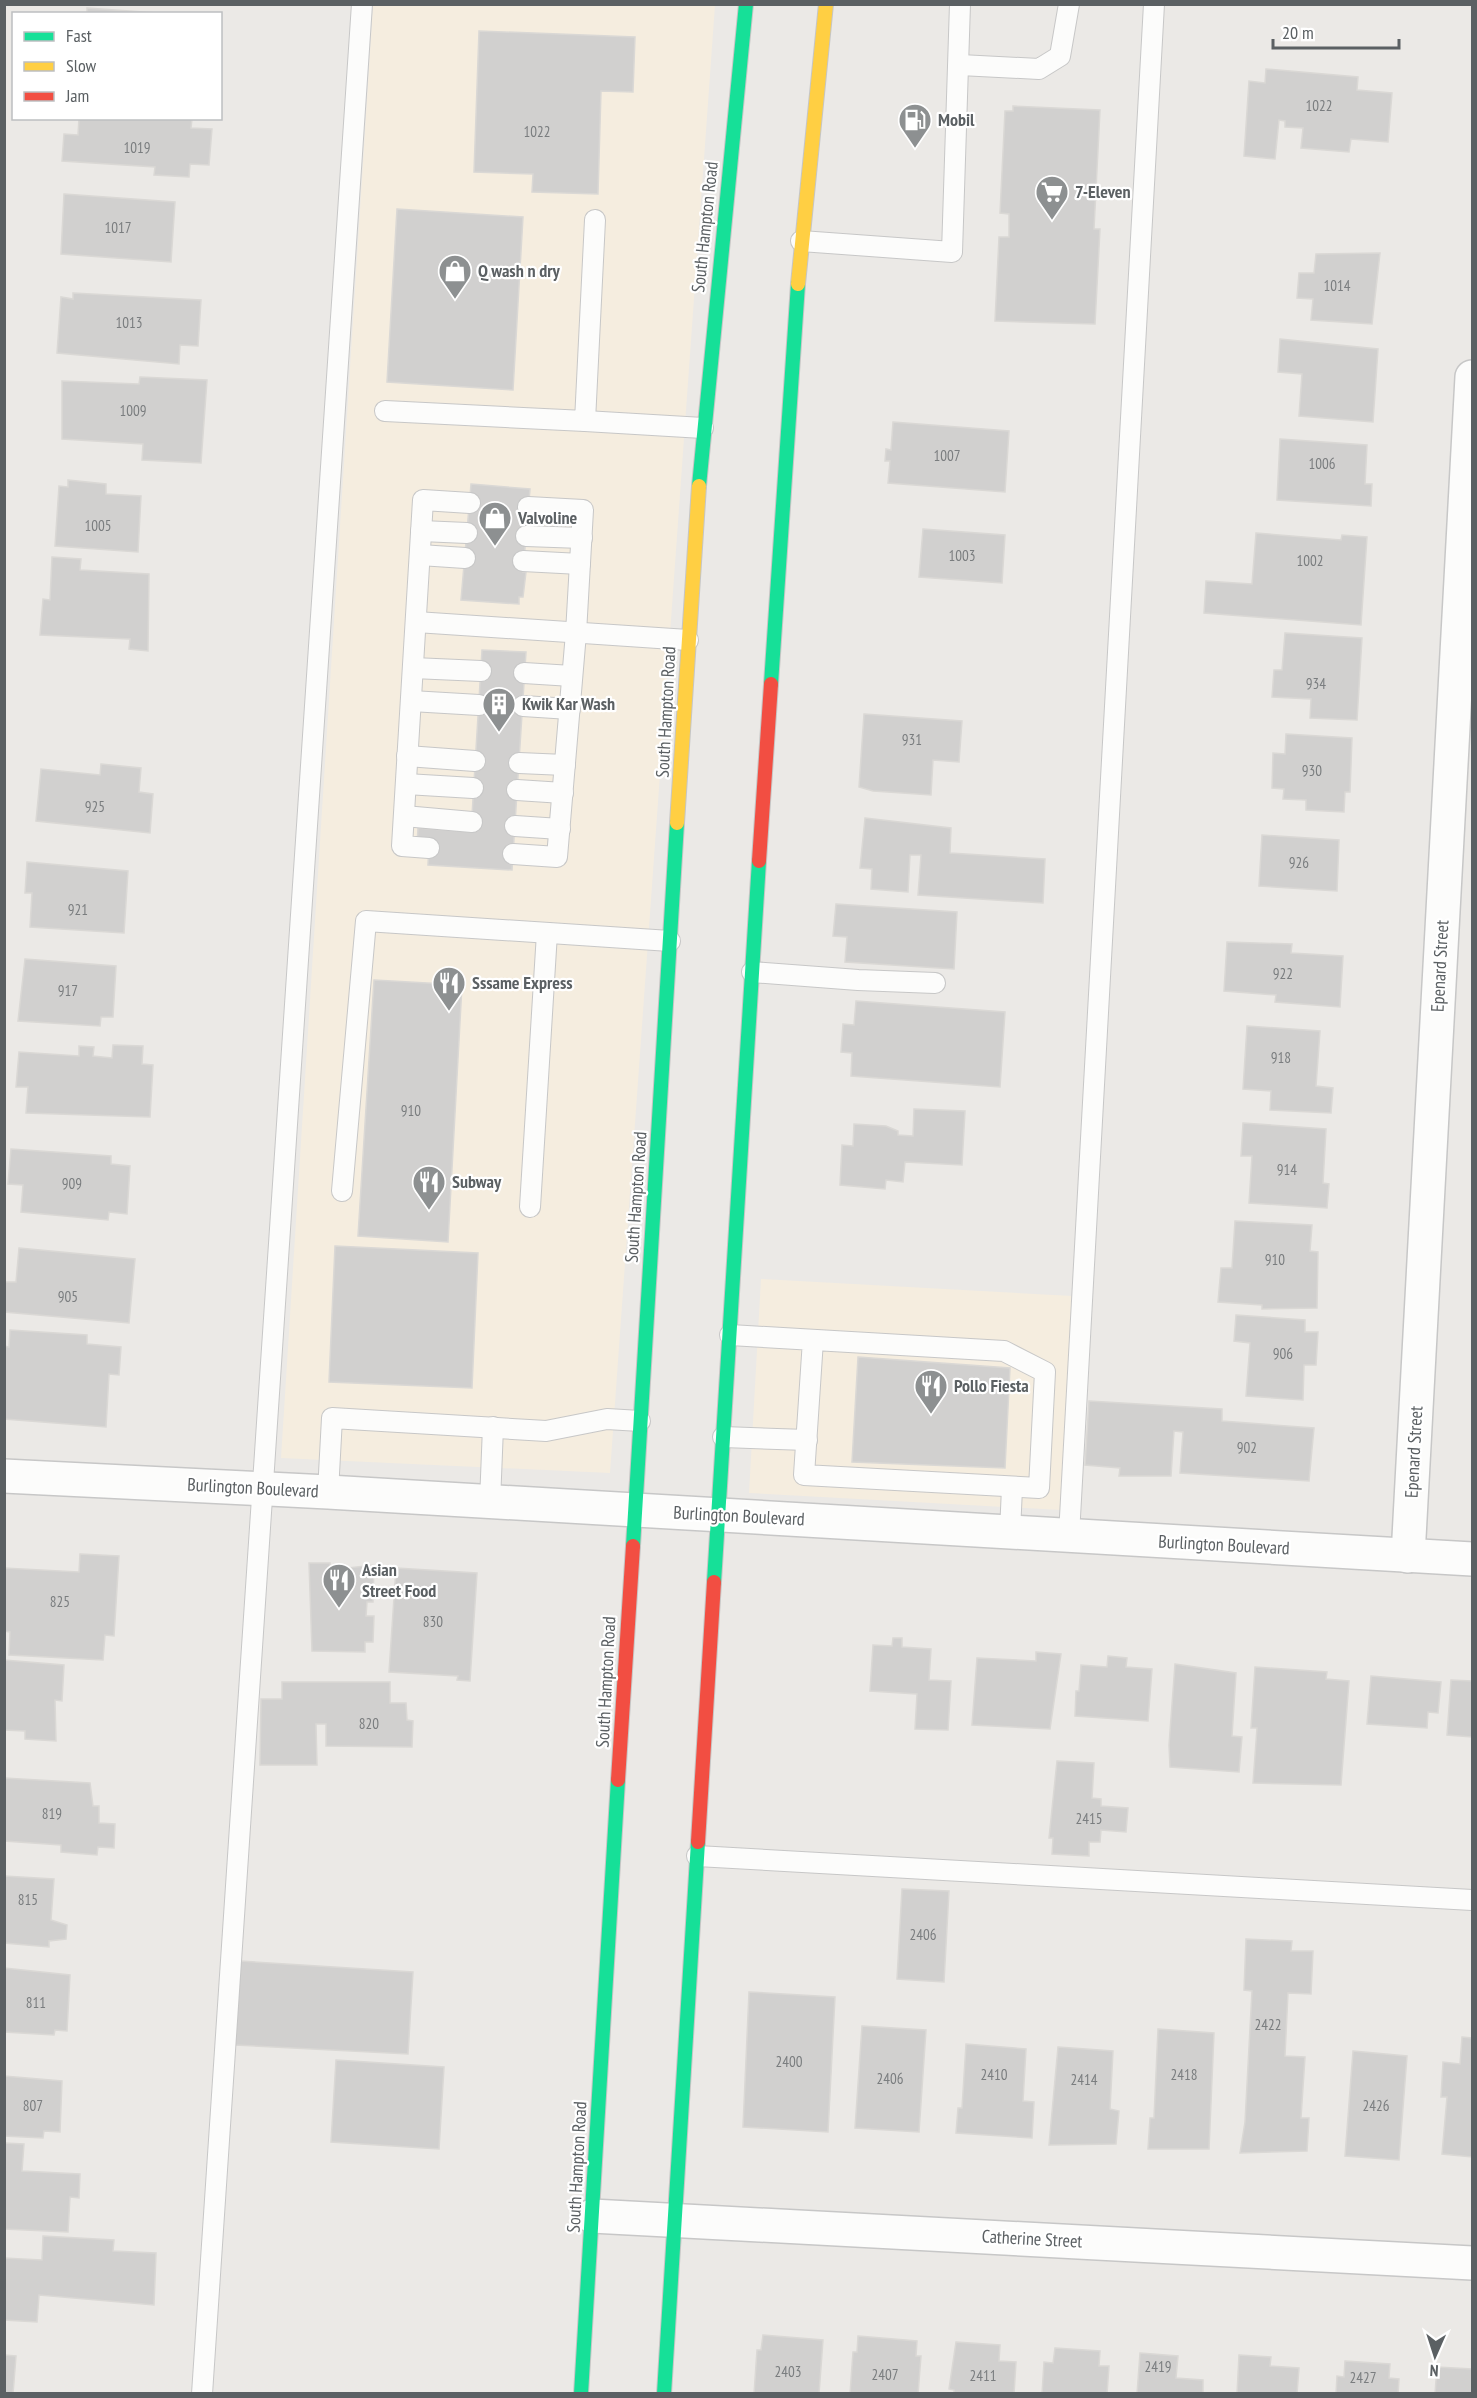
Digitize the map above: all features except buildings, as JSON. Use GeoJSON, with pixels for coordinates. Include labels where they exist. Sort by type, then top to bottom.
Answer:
{"type":"FeatureCollection","features":[{"type":"Feature","properties":{"kind":"main road","name":"South Hampton Road"},"geometry":{"type":"LineString","coordinates":[[581,2394],[688,640],[703,428],[746,4]]}},
{"type":"Feature","properties":{"kind":"main road"},"geometry":{"type":"LineString","coordinates":[[664,2394],[752,972],[801,241],[826,4]]}},
{"type":"Feature","properties":{"kind":"street","name":"Epenard Street"},"geometry":{"type":"LineString","coordinates":[[1408,1556],[1473,377]]}},
{"type":"Feature","properties":{"kind":"street","name":"Burlington Boulevard"},"geometry":{"type":"LineString","coordinates":[[4,1476],[263,1488],[1473,1559]]}},
{"type":"Feature","properties":{"kind":"street","name":"Catherine Street"},"geometry":{"type":"LineString","coordinates":[[592,2216],[1473,2263]]}},
{"type":"Feature","properties":{"kind":"lane"},"geometry":{"type":"LineString","coordinates":[[202,2394],[362,4]]}},
{"type":"Feature","properties":{"kind":"lane"},"geometry":{"type":"LineString","coordinates":[[801,241],[951,252],[960,65],[960,4]]}},
{"type":"Feature","properties":{"kind":"lane"},"geometry":{"type":"LineString","coordinates":[[960,65],[1039,69],[1060,56],[1069,4]]}},
{"type":"Feature","properties":{"kind":"lane"},"geometry":{"type":"LineString","coordinates":[[1069,1535],[1154,4]]}},
{"type":"Feature","properties":{"kind":"lane"},"geometry":{"type":"LineString","coordinates":[[585,421],[595,220]]}},
{"type":"Feature","properties":{"kind":"lane"},"geometry":{"type":"LineString","coordinates":[[384,411],[703,428]]}},
{"type":"Feature","properties":{"kind":"lane"},"geometry":{"type":"LineString","coordinates":[[429,848],[402,846],[423,500],[470,503]]}},
{"type":"Feature","properties":{"kind":"lane"},"geometry":{"type":"LineString","coordinates":[[513,854],[557,857],[582,538],[583,510],[528,507]]}},
{"type":"Feature","properties":{"kind":"lane"},"geometry":{"type":"LineString","coordinates":[[421,531],[467,533]]}},
{"type":"Feature","properties":{"kind":"lane"},"geometry":{"type":"LineString","coordinates":[[526,536],[582,538]]}},
{"type":"Feature","properties":{"kind":"lane"},"geometry":{"type":"LineString","coordinates":[[420,555],[465,558]]}},
{"type":"Feature","properties":{"kind":"lane"},"geometry":{"type":"LineString","coordinates":[[523,561],[580,564]]}},
{"type":"Feature","properties":{"kind":"lane"},"geometry":{"type":"LineString","coordinates":[[416,622],[688,640]]}},
{"type":"Feature","properties":{"kind":"lane"},"geometry":{"type":"LineString","coordinates":[[413,668],[481,671]]}},
{"type":"Feature","properties":{"kind":"lane"},"geometry":{"type":"LineString","coordinates":[[524,673],[572,676]]}},
{"type":"Feature","properties":{"kind":"lane"},"geometry":{"type":"LineString","coordinates":[[411,701],[479,705]]}},
{"type":"Feature","properties":{"kind":"lane"},"geometry":{"type":"LineString","coordinates":[[523,706],[570,709]]}},
{"type":"Feature","properties":{"kind":"lane"},"geometry":{"type":"LineString","coordinates":[[407,756],[475,760]]}},
{"type":"Feature","properties":{"kind":"lane"},"geometry":{"type":"LineString","coordinates":[[519,763],[565,765]]}},
{"type":"Feature","properties":{"kind":"lane"},"geometry":{"type":"LineString","coordinates":[[406,784],[473,788]]}},
{"type":"Feature","properties":{"kind":"lane"},"geometry":{"type":"LineString","coordinates":[[517,790],[563,792]]}},
{"type":"Feature","properties":{"kind":"lane"},"geometry":{"type":"LineString","coordinates":[[404,816],[471,822]]}},
{"type":"Feature","properties":{"kind":"lane"},"geometry":{"type":"LineString","coordinates":[[515,826],[560,829]]}},
{"type":"Feature","properties":{"kind":"lane"},"geometry":{"type":"LineString","coordinates":[[342,1191],[366,921],[670,940]]}},
{"type":"Feature","properties":{"kind":"lane"},"geometry":{"type":"LineString","coordinates":[[530,1207],[547,933]]}},
{"type":"Feature","properties":{"kind":"lane"},"geometry":{"type":"LineString","coordinates":[[752,972],[858,980],[935,982]]}},
{"type":"Feature","properties":{"kind":"lane"},"geometry":{"type":"LineString","coordinates":[[730,1335],[1004,1351],[1045,1372],[1039,1488]]}},
{"type":"Feature","properties":{"kind":"lane"},"geometry":{"type":"LineString","coordinates":[[813,1340],[804,1475],[1039,1488],[1071,1493]]}},
{"type":"Feature","properties":{"kind":"lane"},"geometry":{"type":"LineString","coordinates":[[328,1492],[332,1418],[546,1431],[608,1419],[640,1421]]}},
{"type":"Feature","properties":{"kind":"lane"},"geometry":{"type":"LineString","coordinates":[[490,1502],[493,1427]]}},
{"type":"Feature","properties":{"kind":"lane"},"geometry":{"type":"LineString","coordinates":[[723,1437],[807,1440]]}},
{"type":"Feature","properties":{"kind":"lane"},"geometry":{"type":"LineString","coordinates":[[1010,1532],[1012,1488]]}},
{"type":"Feature","properties":{"kind":"lane"},"geometry":{"type":"LineString","coordinates":[[697,1856],[1473,1900]]}},
{"type":"Feature","properties":{"kind":"shaded area"},"geometry":{"type":"Polygon","coordinates":[[[373,5],[715,5],[610,1473],[281,1458],[373,5]]]}},
{"type":"Feature","properties":{"kind":"shaded area"},"geometry":{"type":"Polygon","coordinates":[[[761,1279],[1091,1297],[1079,1511],[749,1493],[761,1279]]]}},
{"type":"Feature","properties":{"kind":"traffic: fast"},"geometry":{"type":"LineString","coordinates":[[699,486],[746,4]]}},
{"type":"Feature","properties":{"kind":"traffic: fast"},"geometry":{"type":"LineString","coordinates":[[771,684],[798,284]]}},
{"type":"Feature","properties":{"kind":"traffic: fast"},"geometry":{"type":"LineString","coordinates":[[633,1546],[677,823]]}},
{"type":"Feature","properties":{"kind":"traffic: fast"},"geometry":{"type":"LineString","coordinates":[[714,1582],[759,861]]}},
{"type":"Feature","properties":{"kind":"traffic: fast"},"geometry":{"type":"LineString","coordinates":[[581,2394],[618,1780]]}},
{"type":"Feature","properties":{"kind":"traffic: fast"},"geometry":{"type":"LineString","coordinates":[[664,2394],[698,1842]]}},
{"type":"Feature","properties":{"kind":"traffic: slow"},"geometry":{"type":"LineString","coordinates":[[798,284],[826,4]]}},
{"type":"Feature","properties":{"kind":"traffic: slow"},"geometry":{"type":"LineString","coordinates":[[677,823],[699,486]]}},
{"type":"Feature","properties":{"kind":"traffic: jam"},"geometry":{"type":"LineString","coordinates":[[759,861],[771,684]]}},
{"type":"Feature","properties":{"kind":"traffic: jam"},"geometry":{"type":"LineString","coordinates":[[618,1780],[633,1546]]}},
{"type":"Feature","properties":{"kind":"traffic: jam"},"geometry":{"type":"LineString","coordinates":[[698,1842],[714,1582]]}},
{"type":"Feature","properties":{"kind":"place","name":"Mobil"},"geometry":{"type":"Point","coordinates":[915,149]}},
{"type":"Feature","properties":{"kind":"place","name":"7-Eleven"},"geometry":{"type":"Point","coordinates":[1052,221]}},
{"type":"Feature","properties":{"kind":"place","name":"Q wash n dry"},"geometry":{"type":"Point","coordinates":[455,300]}},
{"type":"Feature","properties":{"kind":"place","name":"Valvoline"},"geometry":{"type":"Point","coordinates":[495,547]}},
{"type":"Feature","properties":{"kind":"place","name":"Kwik Kar Wash"},"geometry":{"type":"Point","coordinates":[499,733]}},
{"type":"Feature","properties":{"kind":"place","name":"Sssame Express"},"geometry":{"type":"Point","coordinates":[449,1012]}},
{"type":"Feature","properties":{"kind":"place","name":"Subway"},"geometry":{"type":"Point","coordinates":[429,1211]}},
{"type":"Feature","properties":{"kind":"place","name":"Pollo Fiesta"},"geometry":{"type":"Point","coordinates":[931,1415]}},
{"type":"Feature","properties":{"kind":"place","name":"Asian Street Food"},"geometry":{"type":"Point","coordinates":[339,1609]}}]}
